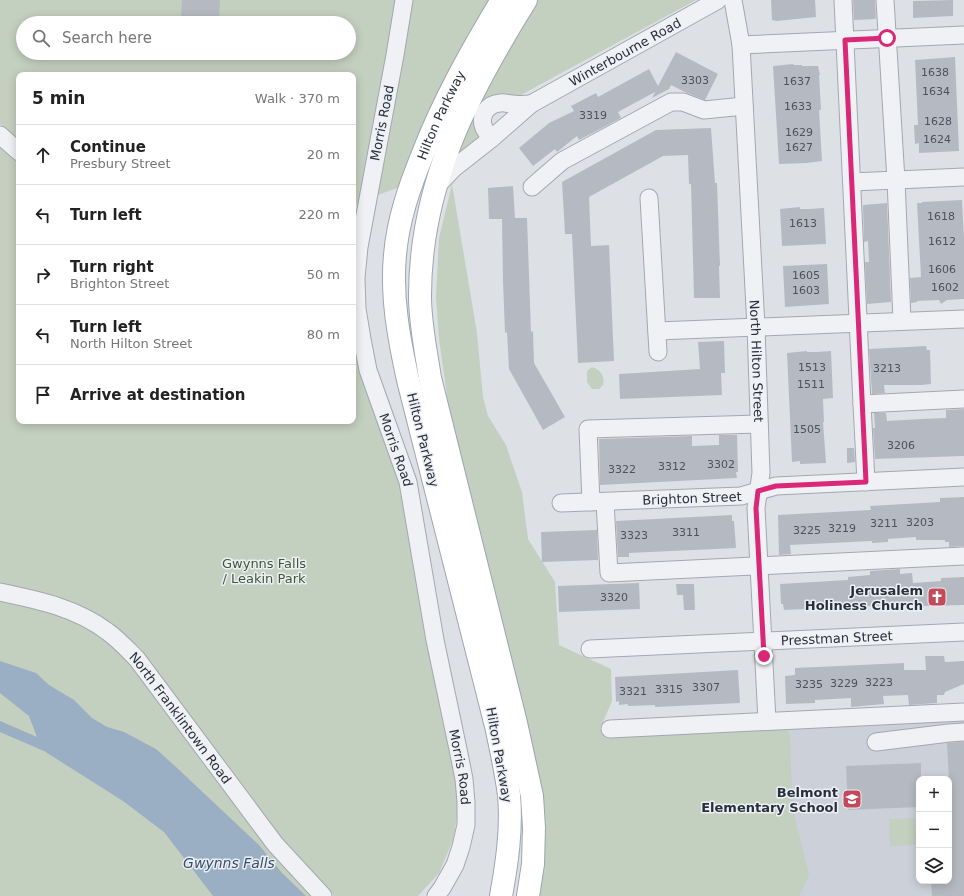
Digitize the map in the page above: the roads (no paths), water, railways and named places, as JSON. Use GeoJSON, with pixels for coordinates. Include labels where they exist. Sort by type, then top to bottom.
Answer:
{"type":"FeatureCollection","features":[{"type":"Feature","properties":{"kind":"main road","name":"Hilton Parkway"},"geometry":{"type":"LineString","coordinates":[[502,0],[456,80],[434,126],[404,203],[398,231],[395,256],[394,296],[398,334],[408,380],[494,718],[504,767],[509,797],[509,827],[507,861],[502,896]]}},
{"type":"Feature","properties":{"kind":"main road","name":"Hilton Parkway"},"geometry":{"type":"LineString","coordinates":[[526,0],[501,40],[473,90],[453,134],[443,161],[434,190],[423,240],[420,297],[422,330],[430,378],[516,723],[531,790],[534,828],[528,896]]}},
{"type":"Feature","properties":{"kind":"street","name":"Morris Road"},"geometry":{"type":"LineString","coordinates":[[404,0],[396,48],[358,224],[356,278],[357,309],[370,378],[408,482],[435,640],[460,754],[465,787],[466,825],[461,847],[455,865],[436,896]]}},
{"type":"Feature","properties":{"kind":"street","name":"Winterbourne Road"},"geometry":{"type":"LineString","coordinates":[[434,190],[454,168],[532,104],[718,0]]}},
{"type":"Feature","properties":{"kind":"street","name":"North Hilton Street"},"geometry":{"type":"LineString","coordinates":[[733,0],[741,45],[756,327],[761,473],[756,508],[767,721]]}},
{"type":"Feature","properties":{"kind":"street"},"geometry":{"type":"LineString","coordinates":[[843,0],[866,482]]}},
{"type":"Feature","properties":{"kind":"street"},"geometry":{"type":"LineString","coordinates":[[885,0],[896,180],[902,321]]}},
{"type":"Feature","properties":{"kind":"street"},"geometry":{"type":"LineString","coordinates":[[741,45],[964,35]]}},
{"type":"Feature","properties":{"kind":"street"},"geometry":{"type":"LineString","coordinates":[[532,187],[562,161],[671,102],[683,102],[704,110],[744,106]]}},
{"type":"Feature","properties":{"kind":"street","name":"Winterbourne Road"},"geometry":{"type":"LineString","coordinates":[[491,139],[484,130],[482,122],[483,115],[492,104],[532,104]]}},
{"type":"Feature","properties":{"kind":"street"},"geometry":{"type":"LineString","coordinates":[[0,135],[16,149]]}},
{"type":"Feature","properties":{"kind":"street"},"geometry":{"type":"LineString","coordinates":[[852,182],[964,177]]}},
{"type":"Feature","properties":{"kind":"street"},"geometry":{"type":"LineString","coordinates":[[649,198],[658,352]]}},
{"type":"Feature","properties":{"kind":"street"},"geometry":{"type":"LineString","coordinates":[[657,331],[964,319]]}},
{"type":"Feature","properties":{"kind":"street"},"geometry":{"type":"LineString","coordinates":[[862,404],[964,399]]}},
{"type":"Feature","properties":{"kind":"street"},"geometry":{"type":"LineString","coordinates":[[759,424],[588,429],[608,573],[964,556]]}},
{"type":"Feature","properties":{"kind":"street","name":"Brighton Street"},"geometry":{"type":"LineString","coordinates":[[561,503],[741,496],[776,486],[964,477]]}},
{"type":"Feature","properties":{"kind":"street","name":"North Franklintown Road"},"geometry":{"type":"LineString","coordinates":[[0,592],[55,605],[74,612],[109,632],[137,659],[275,844],[323,896]]}},
{"type":"Feature","properties":{"kind":"street","name":"Presstman Street"},"geometry":{"type":"LineString","coordinates":[[590,649],[964,632]]}},
{"type":"Feature","properties":{"kind":"street"},"geometry":{"type":"LineString","coordinates":[[610,729],[964,712]]}},
{"type":"Feature","properties":{"kind":"street"},"geometry":{"type":"LineString","coordinates":[[876,742],[964,732]]}},
{"type":"Feature","properties":{"kind":"water","name":"Gwynns Falls"},"geometry":{"type":"Polygon","coordinates":[[[0,661],[36,673],[49,685],[74,700],[92,718],[107,727],[124,732],[156,749],[259,845],[282,873],[306,896],[213,896],[164,832],[123,801],[44,751],[0,732],[0,721],[37,737],[29,716],[0,693],[0,661]]]}},
{"type":"Feature","properties":{"kind":"place","name":"Jerusalem Holiness Church"},"geometry":{"type":"Point","coordinates":[937,597]}},
{"type":"Feature","properties":{"kind":"place","name":"Belmont Elementary School"},"geometry":{"type":"Point","coordinates":[852,799]}},
{"type":"Feature","properties":{"kind":"park label","name":"Gwynns Falls / Leakin Park"},"geometry":{"type":"Point","coordinates":[264,570]}}]}
